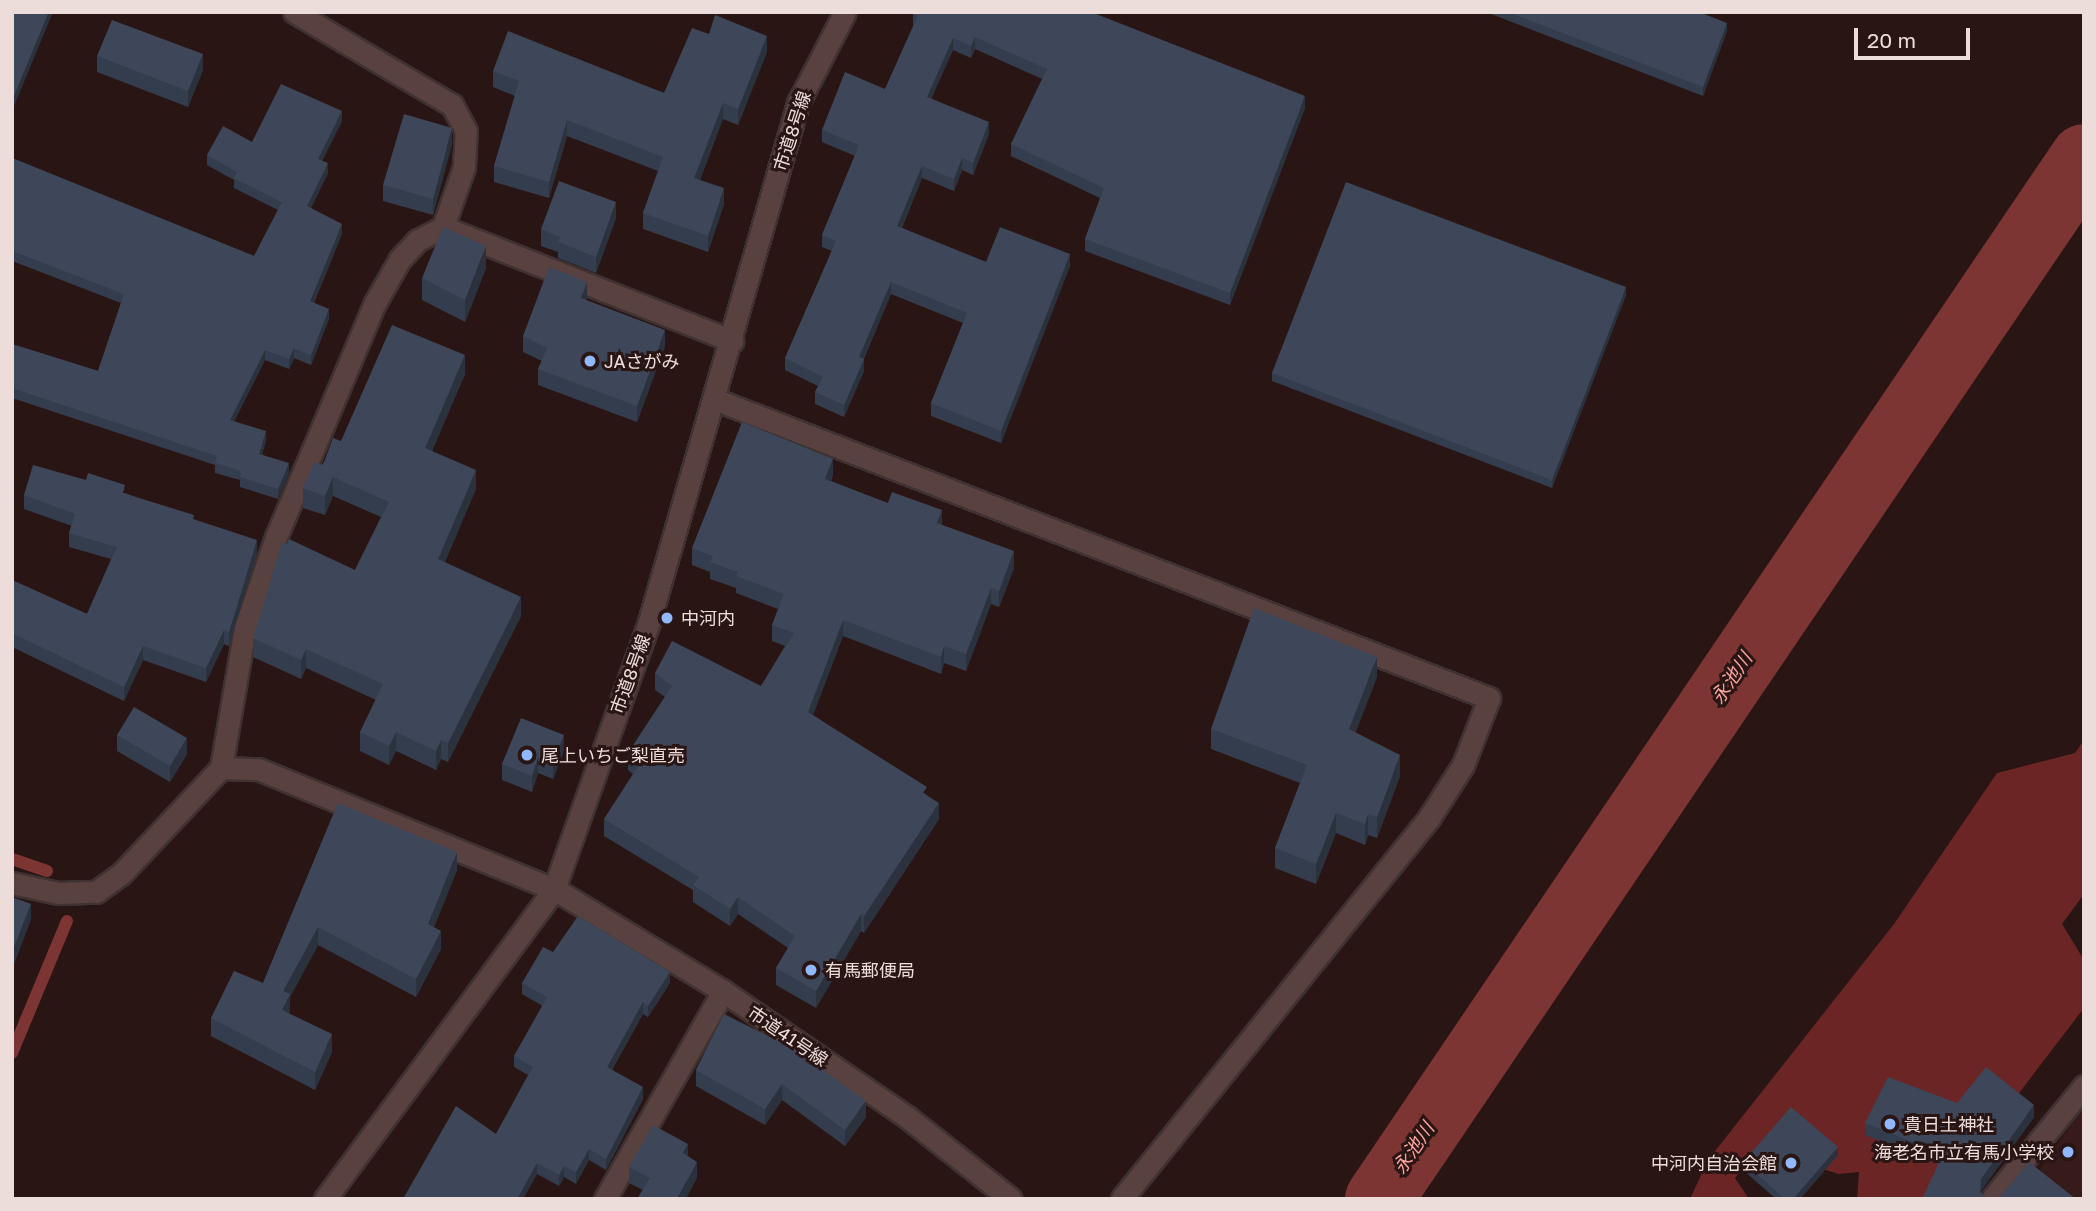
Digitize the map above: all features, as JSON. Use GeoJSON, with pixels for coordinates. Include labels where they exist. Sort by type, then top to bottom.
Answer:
{"type":"FeatureCollection","features":[{"type":"Feature","properties":{"kind":"street"},"geometry":{"type":"LineString","coordinates":[[12,883],[58,893],[96,892],[121,874],[221,768],[245,628],[319,430],[375,303],[400,259],[418,240],[443,227],[466,151],[466,131],[452,105],[294,12]]}},
{"type":"Feature","properties":{"kind":"street","name":"市道8号線"},"geometry":{"type":"LineString","coordinates":[[325,1199],[554,889],[649,622],[732,341],[798,103],[845,12]]}},
{"type":"Feature","properties":{"kind":"street"},"geometry":{"type":"LineString","coordinates":[[443,227],[732,341]]}},
{"type":"Feature","properties":{"kind":"street"},"geometry":{"type":"LineString","coordinates":[[714,399],[1489,698],[1464,765],[1429,818],[1122,1199]]}},
{"type":"Feature","properties":{"kind":"street","name":"市道41号線"},"geometry":{"type":"LineString","coordinates":[[221,768],[258,769],[554,889],[723,991],[907,1117],[1011,1199]]}},
{"type":"Feature","properties":{"kind":"street"},"geometry":{"type":"LineString","coordinates":[[605,1199],[723,991]]}},
{"type":"Feature","properties":{"kind":"street"},"geometry":{"type":"LineString","coordinates":[[1992,1199],[2084,1086]]}},
{"type":"Feature","properties":{"kind":"shaded area"},"geometry":{"type":"Polygon","coordinates":[[[2084,740],[2084,894],[2062,924],[2084,960],[2084,1008],[1938,1199],[1857,1199],[1859,1172],[1839,1174],[1756,1149],[1735,1178],[1749,1199],[1690,1199],[1708,1160],[1894,924],[1997,773],[2075,753],[2084,740]]]}},
{"type":"Feature","properties":{"kind":"shaded area","name":"海老名市立有馬小学校"},"geometry":{"type":"Polygon","coordinates":[[[2084,1106],[2084,1199],[2019,1199],[2084,1106]]]}},
{"type":"Feature","properties":{"kind":"building"},"geometry":{"type":"Polygon","coordinates":[[[12,12],[49,12],[12,101],[12,12]]]}},
{"type":"Feature","properties":{"kind":"building"},"geometry":{"type":"Polygon","coordinates":[[[914,12],[1091,12],[1305,96],[1230,293],[1085,239],[1104,188],[1011,144],[1047,69],[975,37],[971,46],[953,38],[927,97],[989,122],[973,163],[962,158],[954,179],[922,166],[897,226],[986,262],[1000,227],[1070,254],[1001,431],[931,403],[967,313],[891,282],[859,357],[864,359],[844,405],[815,392],[823,377],[785,358],[836,241],[822,235],[859,145],[822,130],[845,72],[885,89],[918,16],[913,15],[914,12]]]}},
{"type":"Feature","properties":{"kind":"building"},"geometry":{"type":"Polygon","coordinates":[[[1508,12],[1699,12],[1727,23],[1703,87],[1508,12]]]}},
{"type":"Feature","properties":{"kind":"building"},"geometry":{"type":"Polygon","coordinates":[[[715,15],[767,36],[738,109],[723,103],[694,178],[724,188],[708,236],[643,213],[663,157],[567,120],[549,182],[494,166],[519,81],[493,71],[508,31],[664,93],[692,28],[709,34],[715,15]]]}},
{"type":"Feature","properties":{"kind":"building"},"geometry":{"type":"Polygon","coordinates":[[[112,20],[203,54],[188,91],[97,56],[112,20]]]}},
{"type":"Feature","properties":{"kind":"building"},"geometry":{"type":"Polygon","coordinates":[[[281,84],[342,111],[318,159],[328,163],[307,206],[342,224],[310,301],[329,309],[311,355],[294,348],[289,359],[265,350],[230,420],[266,431],[259,454],[289,463],[278,489],[240,477],[241,471],[215,463],[217,456],[12,388],[12,344],[98,371],[124,294],[12,251],[12,158],[254,256],[282,202],[234,178],[237,172],[207,155],[223,126],[252,142],[281,84]]]}},
{"type":"Feature","properties":{"kind":"building"},"geometry":{"type":"Polygon","coordinates":[[[404,114],[452,128],[433,199],[383,185],[404,114]]]}},
{"type":"Feature","properties":{"kind":"building"},"geometry":{"type":"Polygon","coordinates":[[[559,181],[616,202],[596,257],[558,242],[560,237],[541,229],[559,181]]]}},
{"type":"Feature","properties":{"kind":"building"},"geometry":{"type":"Polygon","coordinates":[[[1346,182],[1626,287],[1552,480],[1272,373],[1346,182]]]}},
{"type":"Feature","properties":{"kind":"building"},"geometry":{"type":"Polygon","coordinates":[[[443,227],[486,246],[465,300],[422,278],[443,227]]]}},
{"type":"Feature","properties":{"kind":"building","name":"JAさがみ"},"geometry":{"type":"Polygon","coordinates":[[[549,267],[587,282],[581,298],[665,330],[637,406],[538,369],[547,348],[523,336],[549,267]]]}},
{"type":"Feature","properties":{"kind":"building"},"geometry":{"type":"Polygon","coordinates":[[[392,325],[465,355],[425,448],[476,470],[438,559],[521,597],[448,743],[441,740],[436,751],[396,732],[389,746],[360,732],[383,684],[306,649],[301,660],[253,638],[282,542],[287,544],[289,539],[355,570],[389,502],[333,477],[325,496],[303,488],[314,462],[323,465],[333,438],[341,441],[392,325]]]}},
{"type":"Feature","properties":{"kind":"building"},"geometry":{"type":"Polygon","coordinates":[[[742,422],[833,459],[825,479],[888,503],[892,492],[942,510],[937,523],[1014,551],[999,591],[991,588],[966,654],[944,646],[941,657],[843,620],[808,712],[927,787],[923,793],[939,803],[864,916],[861,914],[816,991],[776,968],[795,936],[738,897],[730,909],[693,885],[699,877],[604,819],[641,762],[628,753],[672,686],[655,673],[672,641],[761,686],[794,633],[772,625],[784,594],[736,576],[738,572],[710,562],[713,556],[692,548],[742,422]]]}},
{"type":"Feature","properties":{"kind":"building"},"geometry":{"type":"Polygon","coordinates":[[[33,465],[86,480],[88,473],[125,485],[123,493],[194,515],[193,519],[257,540],[229,632],[224,630],[206,668],[143,646],[124,687],[12,633],[12,580],[87,614],[117,547],[69,533],[75,514],[24,495],[33,465]]]}},
{"type":"Feature","properties":{"kind":"building"},"geometry":{"type":"Polygon","coordinates":[[[1254,608],[1377,657],[1349,729],[1400,755],[1377,817],[1368,814],[1365,824],[1336,813],[1316,864],[1275,848],[1307,765],[1211,729],[1254,608]]]}},
{"type":"Feature","properties":{"kind":"building"},"geometry":{"type":"Polygon","coordinates":[[[134,707],[187,738],[170,766],[117,735],[134,707]]]}},
{"type":"Feature","properties":{"kind":"building"},"geometry":{"type":"Polygon","coordinates":[[[521,718],[564,735],[553,763],[538,757],[532,776],[502,764],[521,718]]]}},
{"type":"Feature","properties":{"kind":"building"},"geometry":{"type":"Polygon","coordinates":[[[338,803],[457,852],[428,924],[441,931],[416,979],[318,927],[283,991],[290,994],[282,1010],[332,1034],[315,1072],[211,1018],[234,971],[263,983],[338,803]]]}},
{"type":"Feature","properties":{"kind":"building"},"geometry":{"type":"Polygon","coordinates":[[[12,897],[31,904],[13,950],[12,950],[12,897]]]}},
{"type":"Feature","properties":{"kind":"building"},"geometry":{"type":"Polygon","coordinates":[[[578,916],[670,972],[648,1006],[643,1002],[607,1067],[643,1087],[606,1159],[589,1149],[576,1172],[564,1166],[559,1175],[537,1163],[517,1199],[403,1199],[456,1106],[496,1134],[533,1067],[514,1056],[547,997],[522,983],[543,947],[553,952],[578,916]]]}},
{"type":"Feature","properties":{"kind":"building"},"geometry":{"type":"Polygon","coordinates":[[[724,1014],[794,1049],[866,1101],[845,1130],[782,1084],[765,1109],[696,1070],[724,1014]]]}},
{"type":"Feature","properties":{"kind":"building"},"geometry":{"type":"Polygon","coordinates":[[[1986,1067],[2034,1105],[1981,1179],[1980,1192],[1988,1199],[1922,1199],[1943,1154],[1865,1123],[1888,1077],[1957,1103],[1986,1067]]]}},
{"type":"Feature","properties":{"kind":"building","name":"中河内自治会館"},"geometry":{"type":"Polygon","coordinates":[[[1791,1107],[1838,1147],[1793,1199],[1785,1199],[1743,1162],[1791,1107]]]}},
{"type":"Feature","properties":{"kind":"building"},"geometry":{"type":"Polygon","coordinates":[[[653,1125],[688,1144],[683,1153],[697,1162],[677,1199],[637,1199],[650,1178],[629,1167],[653,1125]]]}},
{"type":"Feature","properties":{"kind":"building"},"geometry":{"type":"Polygon","coordinates":[[[2029,1162],[2076,1199],[1998,1199],[2029,1162]]]}},
{"type":"Feature","properties":{"kind":"waterway","name":"永池川"},"geometry":{"type":"LineString","coordinates":[[1379,1199],[2084,158]]}},
{"type":"Feature","properties":{"kind":"waterway"},"geometry":{"type":"LineString","coordinates":[[12,859],[47,871]]}},
{"type":"Feature","properties":{"kind":"waterway"},"geometry":{"type":"LineString","coordinates":[[12,1053],[67,921]]}},
{"type":"Feature","properties":{"kind":"place","name":"JAさがみ"},"geometry":{"type":"Point","coordinates":[590,361]}},
{"type":"Feature","properties":{"kind":"place","name":"中河内"},"geometry":{"type":"Point","coordinates":[667,618]}},
{"type":"Feature","properties":{"kind":"place","name":"尾上いちご梨直売"},"geometry":{"type":"Point","coordinates":[527,755]}},
{"type":"Feature","properties":{"kind":"place","name":"有馬郵便局"},"geometry":{"type":"Point","coordinates":[811,970]}},
{"type":"Feature","properties":{"kind":"place","name":"貴日土神社"},"geometry":{"type":"Point","coordinates":[1890,1124]}},
{"type":"Feature","properties":{"kind":"place","name":"海老名市立有馬小学校"},"geometry":{"type":"Point","coordinates":[2068,1152]}},
{"type":"Feature","properties":{"kind":"place","name":"中河内自治会館"},"geometry":{"type":"Point","coordinates":[1791,1163]}}]}
